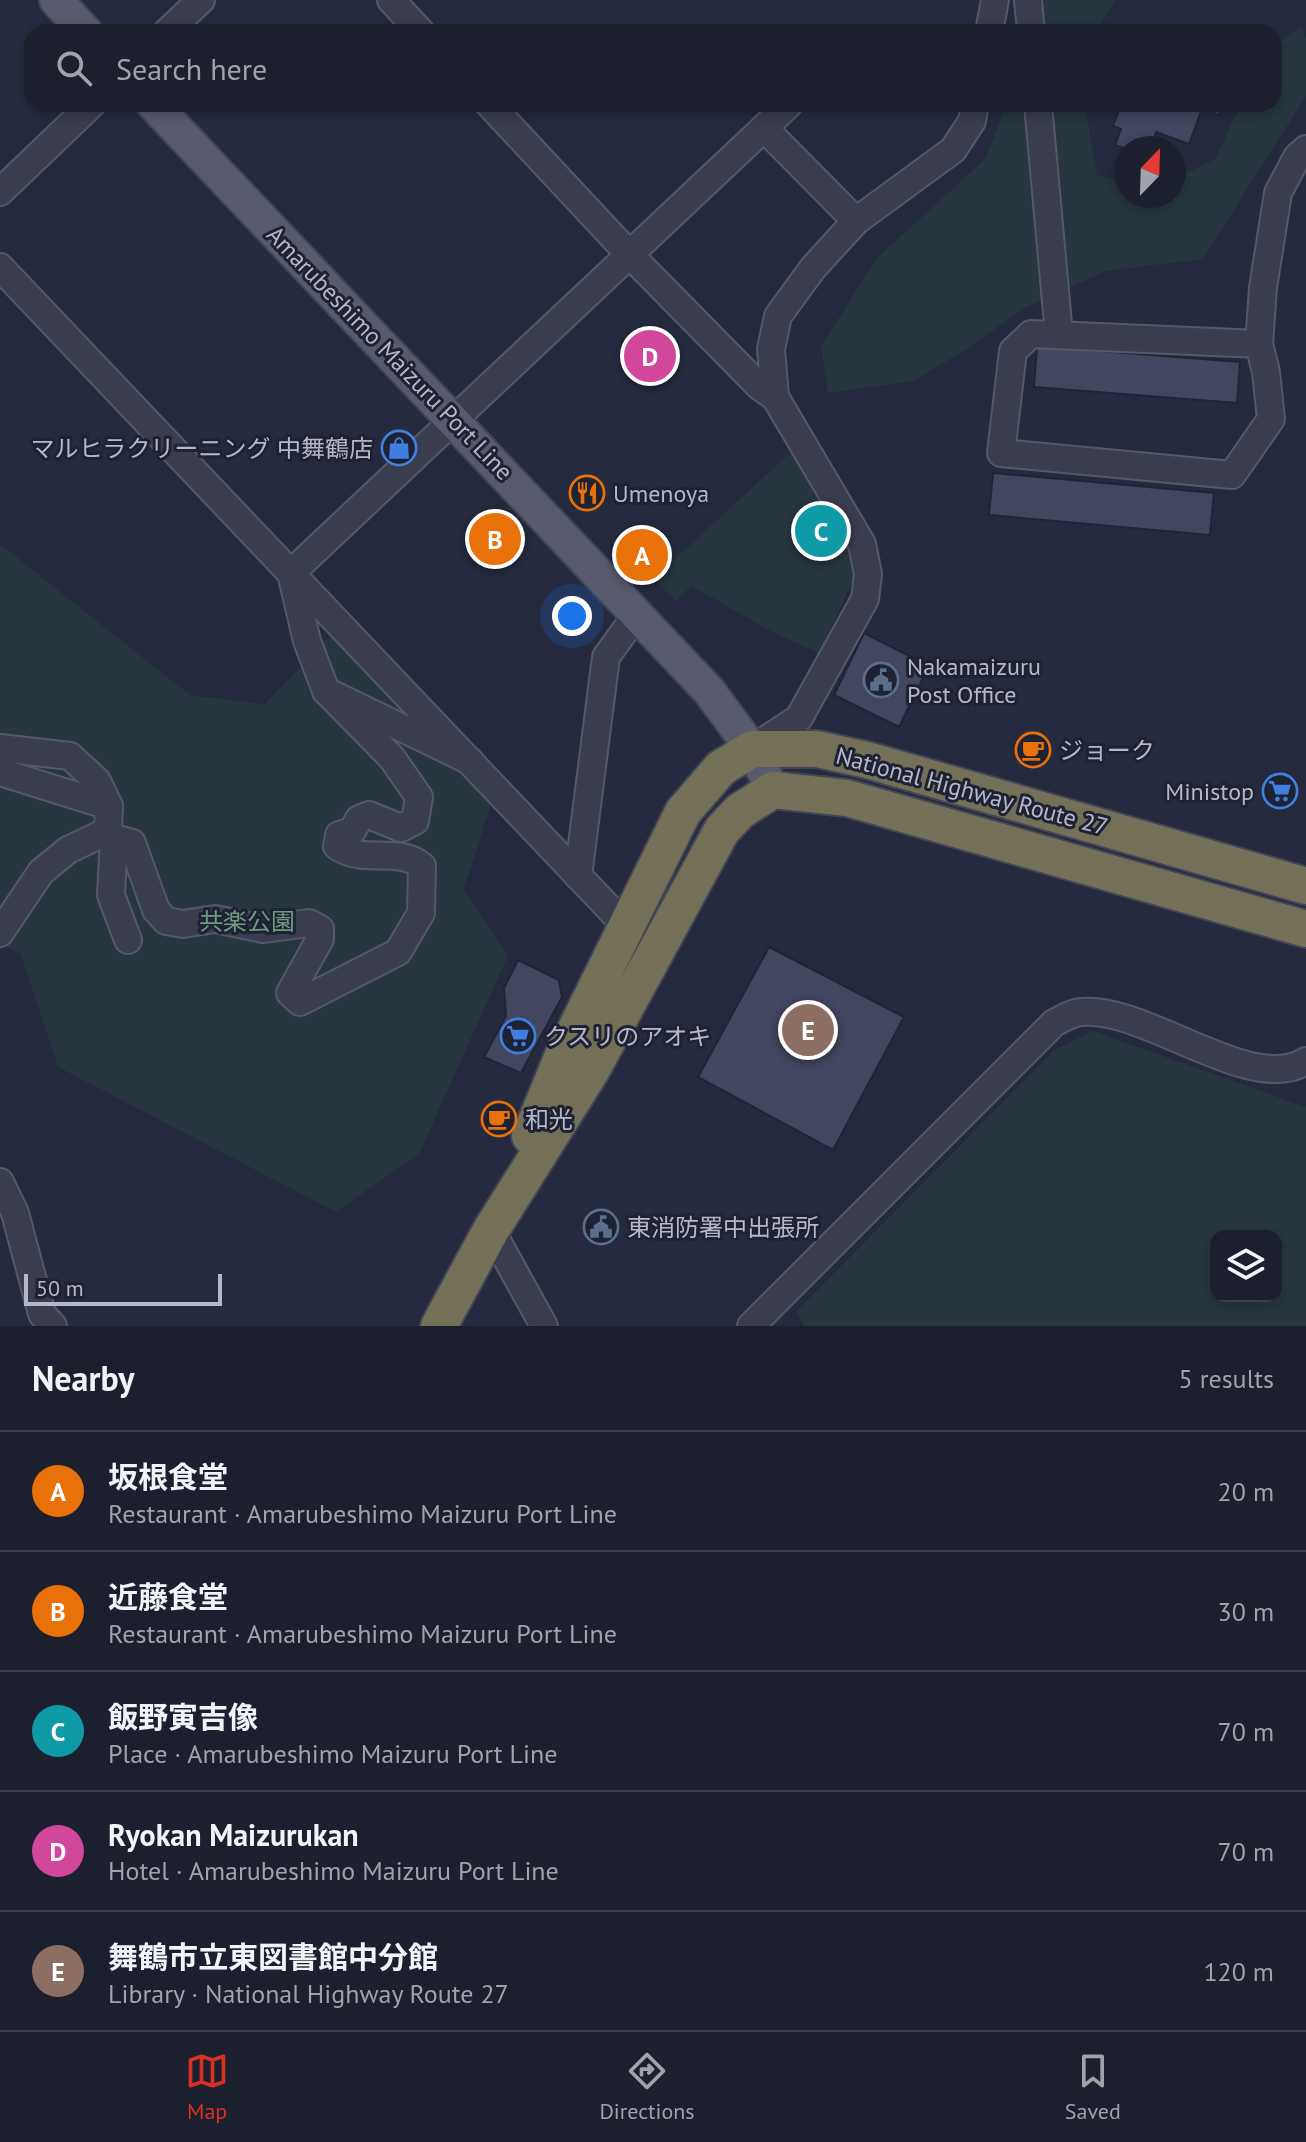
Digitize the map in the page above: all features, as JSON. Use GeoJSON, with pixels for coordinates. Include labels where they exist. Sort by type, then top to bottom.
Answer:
{"type":"FeatureCollection","features":[{"type":"Feature","properties":{"kind":"highway","name":"National Highway Route 27"},"geometry":{"type":"LineString","coordinates":[[752,749],[817,749],[867,760],[1306,886]]}},
{"type":"Feature","properties":{"kind":"highway"},"geometry":{"type":"LineString","coordinates":[[491,1230],[564,1053],[683,812],[721,768],[752,749]]}},
{"type":"Feature","properties":{"kind":"highway","name":"National Highway Route 27"},"geometry":{"type":"LineString","coordinates":[[773,790],[847,798],[1306,929]]}},
{"type":"Feature","properties":{"kind":"highway"},"geometry":{"type":"LineString","coordinates":[[439,1326],[491,1230],[591,1071],[722,830],[740,811],[773,790]]}},
{"type":"Feature","properties":{"kind":"main road"},"geometry":{"type":"LineString","coordinates":[[56,0],[78,24]]}},
{"type":"Feature","properties":{"kind":"main road","name":"Amarubeshimo Maizuru Port Line"},"geometry":{"type":"LineString","coordinates":[[161,112],[709,691],[752,749],[773,790]]}},
{"type":"Feature","properties":{"kind":"street"},"geometry":{"type":"LineString","coordinates":[[176,24],[201,0]]}},
{"type":"Feature","properties":{"kind":"street"},"geometry":{"type":"LineString","coordinates":[[391,0],[414,24]]}},
{"type":"Feature","properties":{"kind":"street"},"geometry":{"type":"LineString","coordinates":[[990,24],[995,0]]}},
{"type":"Feature","properties":{"kind":"street"},"geometry":{"type":"LineString","coordinates":[[1028,0],[1030,24]]}},
{"type":"Feature","properties":{"kind":"street"},"geometry":{"type":"LineString","coordinates":[[0,192],[84,112]]}},
{"type":"Feature","properties":{"kind":"street"},"geometry":{"type":"LineString","coordinates":[[496,112],[630,255],[760,387],[775,397],[862,544],[868,574],[865,599],[799,718],[752,749]]}},
{"type":"Feature","properties":{"kind":"street"},"geometry":{"type":"LineString","coordinates":[[291,573],[781,112]]}},
{"type":"Feature","properties":{"kind":"street"},"geometry":{"type":"LineString","coordinates":[[775,397],[771,349],[778,316],[813,268],[856,221],[953,150],[972,121],[974,112]]}},
{"type":"Feature","properties":{"kind":"street"},"geometry":{"type":"LineString","coordinates":[[1039,112],[1059,335]]}},
{"type":"Feature","properties":{"kind":"street"},"geometry":{"type":"LineString","coordinates":[[764,128],[856,221]]}},
{"type":"Feature","properties":{"kind":"street"},"geometry":{"type":"LineString","coordinates":[[1259,344],[1031,334],[1013,351],[1001,453],[1232,475],[1271,419],[1266,372],[1259,344],[1263,288],[1278,193],[1297,157],[1306,149]]}},
{"type":"Feature","properties":{"kind":"street"},"geometry":{"type":"LineString","coordinates":[[0,267],[625,925]]}},
{"type":"Feature","properties":{"kind":"street"},"geometry":{"type":"LineString","coordinates":[[0,772],[110,825],[132,843],[156,910],[166,921],[183,924],[215,919],[263,929],[309,923],[320,929],[320,939],[290,993],[300,1002],[398,952],[421,913],[422,866],[415,859],[402,856],[364,857],[346,853],[337,846],[339,835],[352,831],[359,819],[369,815],[401,828],[415,821],[419,797],[392,758],[326,691],[307,641],[291,573]]}},
{"type":"Feature","properties":{"kind":"street"},"geometry":{"type":"LineString","coordinates":[[578,876],[606,657],[637,614]]}},
{"type":"Feature","properties":{"kind":"street"},"geometry":{"type":"LineString","coordinates":[[326,691],[470,761]]}},
{"type":"Feature","properties":{"kind":"street"},"geometry":{"type":"LineString","coordinates":[[0,748],[70,756],[97,781],[110,825],[111,895],[128,940]]}},
{"type":"Feature","properties":{"kind":"street"},"geometry":{"type":"LineString","coordinates":[[0,933],[41,872],[68,850],[110,825]]}},
{"type":"Feature","properties":{"kind":"street"},"geometry":{"type":"LineString","coordinates":[[751,1326],[1054,1023],[1081,1011],[1114,1015],[1259,1069],[1296,1067],[1306,1061]]}},
{"type":"Feature","properties":{"kind":"street"},"geometry":{"type":"LineString","coordinates":[[0,1182],[15,1213],[42,1314],[53,1326]]}},
{"type":"Feature","properties":{"kind":"street"},"geometry":{"type":"LineString","coordinates":[[491,1230],[544,1326]]}},
{"type":"Feature","properties":{"kind":"green space"},"geometry":{"type":"Polygon","coordinates":[[[1045,0],[1115,0],[1101,24],[1036,24],[1045,0]]]}},
{"type":"Feature","properties":{"kind":"green space"},"geometry":{"type":"Polygon","coordinates":[[[1301,27],[1306,38],[1306,96],[1203,259],[1106,271],[1023,309],[914,381],[828,393],[821,346],[877,258],[986,158],[1003,112],[1086,112],[1097,175],[1114,179],[1114,208],[1186,208],[1186,173],[1215,159],[1237,112],[1282,112],[1282,38],[1301,27]]]}},
{"type":"Feature","properties":{"kind":"green space"},"geometry":{"type":"Polygon","coordinates":[[[792,451],[850,548],[858,570],[819,653],[780,636],[691,586],[676,602],[654,578],[792,451]]]}},
{"type":"Feature","properties":{"kind":"green space","name":"共楽公園"},"geometry":{"type":"Polygon","coordinates":[[[0,544],[190,695],[265,704],[332,634],[491,805],[464,889],[508,956],[419,1154],[336,1212],[58,1067],[20,952],[0,945],[0,544]]]}},
{"type":"Feature","properties":{"kind":"green space"},"geometry":{"type":"Polygon","coordinates":[[[1093,1031],[1306,1107],[1306,1326],[804,1326],[796,1311],[1056,1049],[1093,1031]]]}},
{"type":"Feature","properties":{"kind":"building"},"geometry":{"type":"Polygon","coordinates":[[[1118,112],[1201,112],[1189,144],[1186,143],[1186,136],[1167,136],[1156,132],[1154,136],[1118,136],[1121,129],[1113,126],[1118,112]]]}},
{"type":"Feature","properties":{"kind":"building"},"geometry":{"type":"Polygon","coordinates":[[[1037,346],[1240,362],[1237,403],[1034,387],[1037,346]]]}},
{"type":"Feature","properties":{"kind":"building"},"geometry":{"type":"Polygon","coordinates":[[[993,473],[1214,493],[1210,535],[989,515],[993,473]]]}},
{"type":"Feature","properties":{"kind":"building"},"geometry":{"type":"Polygon","coordinates":[[[864,633],[929,666],[899,727],[834,695],[864,633]]]}},
{"type":"Feature","properties":{"kind":"building"},"geometry":{"type":"Polygon","coordinates":[[[769,947],[904,1017],[833,1150],[698,1077],[769,947]]]}},
{"type":"Feature","properties":{"kind":"building","name":"クスリのアオキ"},"geometry":{"type":"Polygon","coordinates":[[[518,960],[559,980],[562,997],[521,1073],[484,1057],[506,1016],[504,988],[518,960]]]}},
{"type":"Feature","properties":{"kind":"place","name":"Ryokan Maizurukan"},"geometry":{"type":"Point","coordinates":[650,356]}},
{"type":"Feature","properties":{"kind":"place","name":"マルヒラクリーニング 中舞鶴店"},"geometry":{"type":"Point","coordinates":[399,448]}},
{"type":"Feature","properties":{"kind":"place","name":"Umenoya"},"geometry":{"type":"Point","coordinates":[587,493]}},
{"type":"Feature","properties":{"kind":"place","name":"飯野寅吉像"},"geometry":{"type":"Point","coordinates":[821,531]}},
{"type":"Feature","properties":{"kind":"place","name":"近藤食堂"},"geometry":{"type":"Point","coordinates":[495,539]}},
{"type":"Feature","properties":{"kind":"place","name":"坂根食堂"},"geometry":{"type":"Point","coordinates":[642,555]}},
{"type":"Feature","properties":{"kind":"place","name":"Nakamaizuru Post Office"},"geometry":{"type":"Point","coordinates":[881,680]}},
{"type":"Feature","properties":{"kind":"place","name":"ジョーク"},"geometry":{"type":"Point","coordinates":[1033,750]}},
{"type":"Feature","properties":{"kind":"place","name":"Ministop"},"geometry":{"type":"Point","coordinates":[1280,791]}},
{"type":"Feature","properties":{"kind":"place","name":"舞鶴市立東図書館中分館"},"geometry":{"type":"Point","coordinates":[808,1030]}},
{"type":"Feature","properties":{"kind":"place","name":"クスリのアオキ"},"geometry":{"type":"Point","coordinates":[518,1036]}},
{"type":"Feature","properties":{"kind":"place","name":"和光"},"geometry":{"type":"Point","coordinates":[499,1119]}},
{"type":"Feature","properties":{"kind":"place","name":"東消防署中出張所"},"geometry":{"type":"Point","coordinates":[601,1227]}}]}
